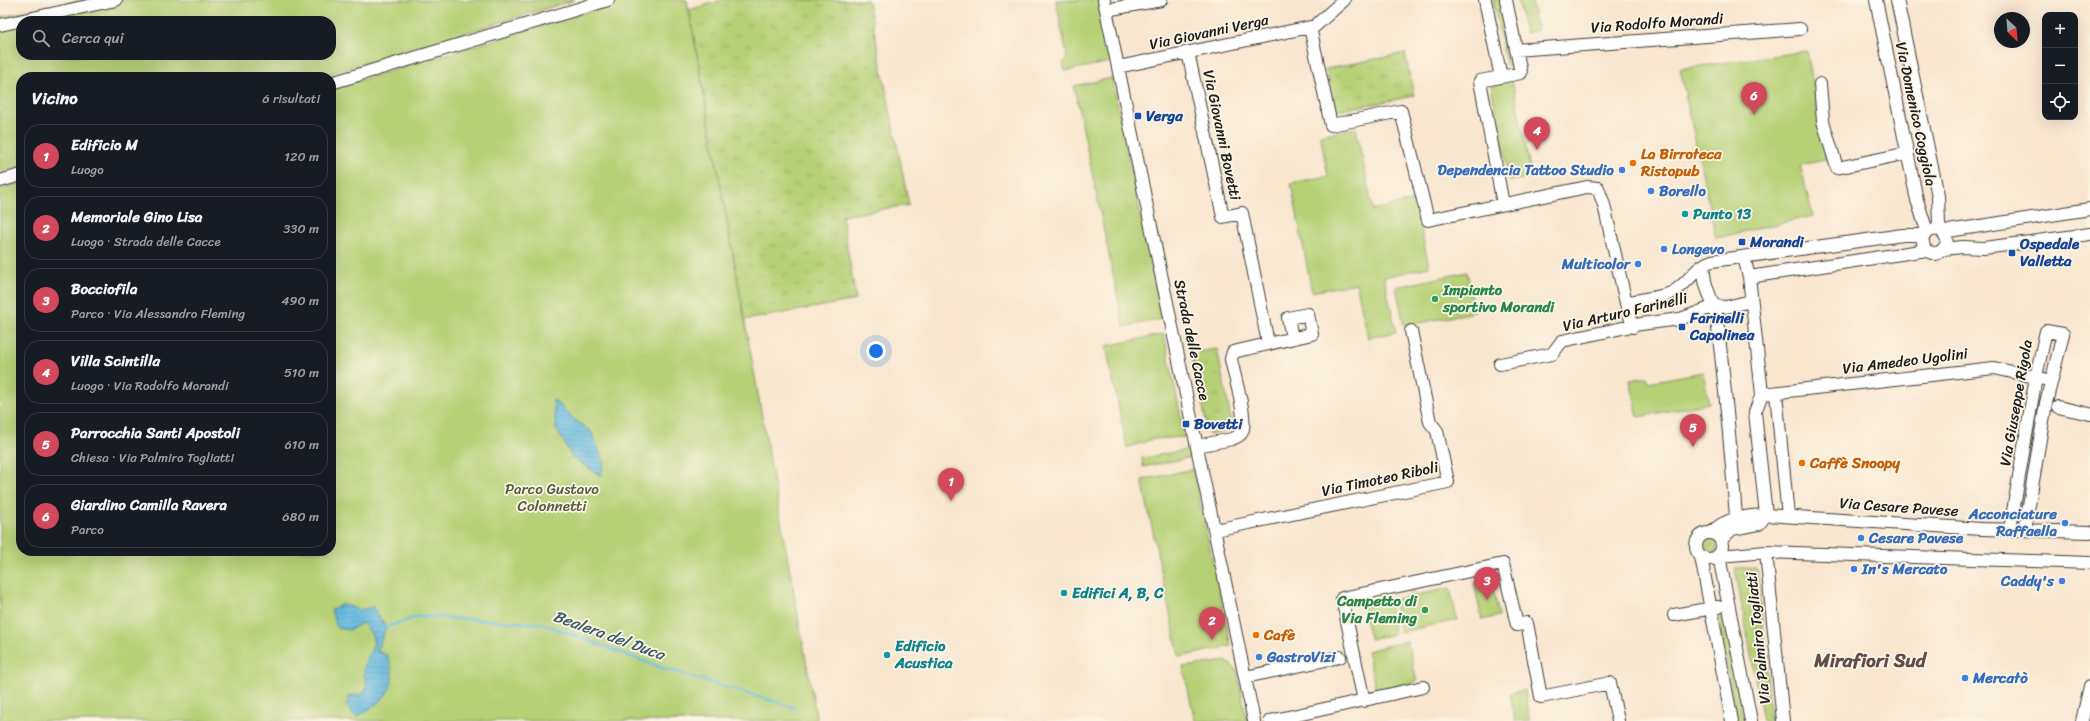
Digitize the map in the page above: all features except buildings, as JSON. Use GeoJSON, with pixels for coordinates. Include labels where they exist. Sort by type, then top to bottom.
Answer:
{"type":"FeatureCollection","features":[{"type":"Feature","properties":{"kind":"street"},"geometry":{"type":"LineString","coordinates":[[42,16],[116,0]]}},
{"type":"Feature","properties":{"kind":"street"},"geometry":{"type":"LineString","coordinates":[[336,82],[608,0]]}},
{"type":"Feature","properties":{"kind":"street","name":"Strada delle Cacce"},"geometry":{"type":"LineString","coordinates":[[1161,0],[1105,5],[1254,721]]}},
{"type":"Feature","properties":{"kind":"street","name":"Via Giovanni Verga"},"geometry":{"type":"LineString","coordinates":[[1118,67],[1310,27],[1319,23],[1344,0]]}},
{"type":"Feature","properties":{"kind":"street"},"geometry":{"type":"LineString","coordinates":[[1485,0],[1501,77]]}},
{"type":"Feature","properties":{"kind":"street"},"geometry":{"type":"LineString","coordinates":[[1503,204],[1480,81],[1521,73],[1506,0]]}},
{"type":"Feature","properties":{"kind":"street","name":"Via Domenico Coggiola"},"geometry":{"type":"LineString","coordinates":[[1876,0],[1917,200],[1925,225],[1925,235]]}},
{"type":"Feature","properties":{"kind":"street","name":"Via Domenico Coggiola"},"geometry":{"type":"LineString","coordinates":[[1897,0],[1938,196],[1939,224],[1942,232]]}},
{"type":"Feature","properties":{"kind":"street"},"geometry":{"type":"LineString","coordinates":[[0,25],[16,22]]}},
{"type":"Feature","properties":{"kind":"street"},"geometry":{"type":"LineString","coordinates":[[1310,27],[1331,125],[1401,111],[1428,220],[1587,188],[1598,188],[1604,205],[1626,303],[1634,326]]}},
{"type":"Feature","properties":{"kind":"street","name":"Via Rodolfo Morandi"},"geometry":{"type":"LineString","coordinates":[[1516,50],[1800,29]]}},
{"type":"Feature","properties":{"kind":"street","name":"Via Giovanni Bovetti"},"geometry":{"type":"LineString","coordinates":[[1188,52],[1223,217],[1242,213],[1268,343]]}},
{"type":"Feature","properties":{"kind":"street"},"geometry":{"type":"LineString","coordinates":[[1820,84],[1823,121],[1837,168],[1908,153]]}},
{"type":"Feature","properties":{"kind":"street"},"geometry":{"type":"LineString","coordinates":[[0,181],[16,176]]}},
{"type":"Feature","properties":{"kind":"street"},"geometry":{"type":"LineString","coordinates":[[1704,264],[1712,260],[1896,236],[1925,235],[1934,229],[1942,232],[2090,209]]}},
{"type":"Feature","properties":{"kind":"street"},"geometry":{"type":"LineString","coordinates":[[1942,232],[1947,240],[1944,249]]}},
{"type":"Feature","properties":{"kind":"street"},"geometry":{"type":"LineString","coordinates":[[1749,277],[1926,251],[1936,254],[1944,249],[1984,248],[2090,234]]}},
{"type":"Feature","properties":{"kind":"street"},"geometry":{"type":"LineString","coordinates":[[1925,235],[1922,242],[1926,251]]}},
{"type":"Feature","properties":{"kind":"street"},"geometry":{"type":"LineString","coordinates":[[1721,540],[1732,529],[1758,524],[1766,515],[1755,412],[1762,394],[1749,277],[1744,257]]}},
{"type":"Feature","properties":{"kind":"street","name":"Via Arturo Farinelli"},"geometry":{"type":"LineString","coordinates":[[1626,303],[1671,293],[1689,280],[1704,264]]}},
{"type":"Feature","properties":{"kind":"street","name":"Via Arturo Farinelli"},"geometry":{"type":"LineString","coordinates":[[1704,264],[1703,277],[1715,306]]}},
{"type":"Feature","properties":{"kind":"street","name":"Via Arturo Farinelli"},"geometry":{"type":"LineString","coordinates":[[1500,364],[1552,354],[1562,341],[1680,318],[1715,306],[1726,307],[1751,301]]}},
{"type":"Feature","properties":{"kind":"street"},"geometry":{"type":"LineString","coordinates":[[1715,306],[1727,399],[1736,517]]}},
{"type":"Feature","properties":{"kind":"street","name":"Via Timoteo Riboli"},"geometry":{"type":"LineString","coordinates":[[1215,530],[1448,482],[1437,431],[1430,422],[1411,331]]}},
{"type":"Feature","properties":{"kind":"street","name":"Via Giuseppe Rigola"},"geometry":{"type":"LineString","coordinates":[[2010,529],[2036,377],[2046,331],[2063,334],[2051,381],[2025,529]]}},
{"type":"Feature","properties":{"kind":"street"},"geometry":{"type":"LineString","coordinates":[[1197,446],[1232,439],[1241,434],[1243,418],[1232,355],[1236,350],[1292,338]]}},
{"type":"Feature","properties":{"kind":"street","name":"Via Amedeo Ugolini"},"geometry":{"type":"LineString","coordinates":[[1762,394],[1994,368],[2051,381]]}},
{"type":"Feature","properties":{"kind":"street"},"geometry":{"type":"LineString","coordinates":[[1776,393],[1788,516]]}},
{"type":"Feature","properties":{"kind":"street"},"geometry":{"type":"LineString","coordinates":[[2058,407],[2090,414]]}},
{"type":"Feature","properties":{"kind":"street","name":"Via Cesare Pavese"},"geometry":{"type":"LineString","coordinates":[[1711,533],[1716,528],[1736,517],[1766,515],[1982,529],[2090,532]]}},
{"type":"Feature","properties":{"kind":"street"},"geometry":{"type":"LineString","coordinates":[[1719,556],[1722,550],[1721,540],[1717,535],[1711,533],[1702,535],[1697,540],[1696,548],[1701,556],[1732,721]]}},
{"type":"Feature","properties":{"kind":"street"},"geometry":{"type":"LineString","coordinates":[[1701,556],[1712,559],[1719,556],[1766,552],[2090,563]]}},
{"type":"Feature","properties":{"kind":"street","name":"Via Palmiro Togliatti"},"geometry":{"type":"LineString","coordinates":[[1766,552],[1783,721]]}},
{"type":"Feature","properties":{"kind":"street","name":"Via Palmiro Togliatti"},"geometry":{"type":"LineString","coordinates":[[1719,556],[1751,721]]}},
{"type":"Feature","properties":{"kind":"street"},"geometry":{"type":"LineString","coordinates":[[1364,701],[1342,598],[1503,564],[1517,625],[1527,623],[1541,697],[1610,683],[1618,721]]}},
{"type":"Feature","properties":{"kind":"street","name":"Via Palmiro Togliatti"},"geometry":{"type":"LineString","coordinates":[[1674,615],[1729,605]]}},
{"type":"Feature","properties":{"kind":"street"},"geometry":{"type":"LineString","coordinates":[[1245,677],[1340,656]]}},
{"type":"Feature","properties":{"kind":"street"},"geometry":{"type":"LineString","coordinates":[[2082,721],[2090,686]]}},
{"type":"Feature","properties":{"kind":"street"},"geometry":{"type":"LineString","coordinates":[[1270,721],[1315,716],[1364,701],[1423,687]]}},
{"type":"Feature","properties":{"kind":"green space"},"geometry":{"type":"Polygon","coordinates":[[[83,0],[575,0],[335,72],[16,72],[16,168],[0,173],[0,17],[83,0]]]}},
{"type":"Feature","properties":{"kind":"green space","name":"Parco Gustavo Colonnetti"},"geometry":{"type":"Polygon","coordinates":[[[627,0],[687,0],[817,721],[0,721],[0,189],[16,184],[16,556],[336,556],[336,87],[627,0]]]}},
{"type":"Feature","properties":{"kind":"green space"},"geometry":{"type":"Polygon","coordinates":[[[722,0],[868,0],[909,205],[842,216],[856,300],[745,320],[689,10],[722,0]]]}},
{"type":"Feature","properties":{"kind":"green space"},"geometry":{"type":"Polygon","coordinates":[[[1056,0],[1099,0],[1111,62],[1065,71],[1063,63],[1067,57],[1056,0]]]}},
{"type":"Feature","properties":{"kind":"green space"},"geometry":{"type":"Polygon","coordinates":[[[1493,0],[1500,0],[1513,63],[1510,67],[1506,64],[1493,0]]]}},
{"type":"Feature","properties":{"kind":"green space"},"geometry":{"type":"Polygon","coordinates":[[[1518,0],[1531,0],[1538,30],[1525,33],[1518,0]]]}},
{"type":"Feature","properties":{"kind":"green space"},"geometry":{"type":"Polygon","coordinates":[[[1807,51],[1826,160],[1800,165],[1813,216],[1716,238],[1680,69],[1807,51]]]}},
{"type":"Feature","properties":{"kind":"green space"},"geometry":{"type":"Polygon","coordinates":[[[1405,53],[1414,96],[1336,111],[1326,69],[1405,53]]]}},
{"type":"Feature","properties":{"kind":"green space"},"geometry":{"type":"Polygon","coordinates":[[[1112,78],[1162,319],[1124,327],[1074,86],[1112,78]]]}},
{"type":"Feature","properties":{"kind":"green space"},"geometry":{"type":"Polygon","coordinates":[[[1512,80],[1532,177],[1510,181],[1491,86],[1512,80]]]}},
{"type":"Feature","properties":{"kind":"green space"},"geometry":{"type":"Polygon","coordinates":[[[1356,128],[1373,210],[1415,200],[1429,267],[1384,277],[1396,332],[1368,338],[1356,283],[1312,292],[1291,183],[1328,176],[1320,135],[1356,128]]]}},
{"type":"Feature","properties":{"kind":"green space","name":"Impianto sportivo Morandi"},"geometry":{"type":"Polygon","coordinates":[[[1467,272],[1475,312],[1404,326],[1396,287],[1467,272]]]}},
{"type":"Feature","properties":{"kind":"green space"},"geometry":{"type":"Polygon","coordinates":[[[1164,334],[1185,437],[1153,439],[1127,448],[1106,346],[1164,334]]]}},
{"type":"Feature","properties":{"kind":"green space"},"geometry":{"type":"Polygon","coordinates":[[[1217,349],[1233,429],[1209,435],[1192,356],[1199,355],[1198,352],[1217,349]]]}},
{"type":"Feature","properties":{"kind":"green space"},"geometry":{"type":"Polygon","coordinates":[[[1703,372],[1709,403],[1638,417],[1630,380],[1647,377],[1649,382],[1703,372]]]}},
{"type":"Feature","properties":{"kind":"green space"},"geometry":{"type":"Polygon","coordinates":[[[1191,449],[1193,457],[1143,467],[1142,458],[1191,449]]]}},
{"type":"Feature","properties":{"kind":"green space"},"geometry":{"type":"Polygon","coordinates":[[[1193,469],[1231,646],[1179,657],[1142,480],[1193,469]]]}},
{"type":"Feature","properties":{"kind":"green space"},"geometry":{"type":"Polygon","coordinates":[[[1706,538],[1712,538],[1717,543],[1715,552],[1712,554],[1706,554],[1701,549],[1701,543],[1706,538]]]}},
{"type":"Feature","properties":{"kind":"green space"},"geometry":{"type":"Polygon","coordinates":[[[1735,568],[1757,568],[1771,721],[1763,721],[1735,568]]]}},
{"type":"Feature","properties":{"kind":"green space"},"geometry":{"type":"Polygon","coordinates":[[[1491,579],[1499,616],[1482,620],[1474,583],[1491,579]]]}},
{"type":"Feature","properties":{"kind":"green space","name":"Campetto di Via Fleming"},"geometry":{"type":"Polygon","coordinates":[[[1450,588],[1457,620],[1400,632],[1393,600],[1450,588]]]}},
{"type":"Feature","properties":{"kind":"green space","name":"Campetto di Via Fleming"},"geometry":{"type":"Polygon","coordinates":[[[1388,599],[1395,634],[1370,639],[1362,605],[1388,599]]]}},
{"type":"Feature","properties":{"kind":"green space"},"geometry":{"type":"Polygon","coordinates":[[[1724,612],[1744,721],[1737,721],[1717,613],[1724,612]]]}},
{"type":"Feature","properties":{"kind":"green space"},"geometry":{"type":"Polygon","coordinates":[[[1407,641],[1417,682],[1376,691],[1367,651],[1407,641]]]}},
{"type":"Feature","properties":{"kind":"green space"},"geometry":{"type":"Polygon","coordinates":[[[1226,661],[1237,670],[1247,721],[1195,721],[1183,667],[1226,661]]]}},
{"type":"Feature","properties":{"kind":"green space"},"geometry":{"type":"Polygon","coordinates":[[[1525,690],[1530,720],[1515,721],[1510,693],[1525,690]]]}},
{"type":"Feature","properties":{"kind":"water"},"geometry":{"type":"Polygon","coordinates":[[[553,399],[576,421],[591,431],[604,462],[601,476],[572,457],[556,428],[553,399]]]}},
{"type":"Feature","properties":{"kind":"water"},"geometry":{"type":"Polygon","coordinates":[[[343,604],[359,610],[373,607],[386,627],[377,651],[387,655],[391,667],[391,685],[387,693],[375,705],[356,717],[346,706],[350,695],[362,695],[367,687],[364,671],[367,657],[372,647],[373,637],[362,623],[350,630],[337,628],[331,610],[343,604]]]}},
{"type":"Feature","properties":{"kind":"waterway","name":"Bealera del Duca"},"geometry":{"type":"LineString","coordinates":[[386,627],[420,616],[544,624],[659,667],[796,708]]}},
{"type":"Feature","properties":{"kind":"place","name":"Giardino Camilla Ravera"},"geometry":{"type":"Point","coordinates":[1754,115]}},
{"type":"Feature","properties":{"kind":"place","name":"Verga"},"geometry":{"type":"Point","coordinates":[1138,116]}},
{"type":"Feature","properties":{"kind":"place","name":"Villa Scintilla"},"geometry":{"type":"Point","coordinates":[1537,150]}},
{"type":"Feature","properties":{"kind":"place","name":"La Birroteca Ristopub"},"geometry":{"type":"Point","coordinates":[1633,163]}},
{"type":"Feature","properties":{"kind":"place","name":"Dependencia Tattoo Studio"},"geometry":{"type":"Point","coordinates":[1622,170]}},
{"type":"Feature","properties":{"kind":"place","name":"Borello"},"geometry":{"type":"Point","coordinates":[1651,191]}},
{"type":"Feature","properties":{"kind":"place","name":"Punto 13"},"geometry":{"type":"Point","coordinates":[1685,214]}},
{"type":"Feature","properties":{"kind":"place","name":"Morandi"},"geometry":{"type":"Point","coordinates":[1742,242]}},
{"type":"Feature","properties":{"kind":"place","name":"Longevo"},"geometry":{"type":"Point","coordinates":[1664,249]}},
{"type":"Feature","properties":{"kind":"place","name":"Ospedale Valletta"},"geometry":{"type":"Point","coordinates":[2012,253]}},
{"type":"Feature","properties":{"kind":"place","name":"Multicolor"},"geometry":{"type":"Point","coordinates":[1638,264]}},
{"type":"Feature","properties":{"kind":"place","name":"Impianto sportivo Morandi"},"geometry":{"type":"Point","coordinates":[1435,299]}},
{"type":"Feature","properties":{"kind":"place","name":"Farinelli Capolinea"},"geometry":{"type":"Point","coordinates":[1682,327]}},
{"type":"Feature","properties":{"kind":"place","name":"Bovetti"},"geometry":{"type":"Point","coordinates":[1186,424]}},
{"type":"Feature","properties":{"kind":"place","name":"Parrocchia Santi Apostoli"},"geometry":{"type":"Point","coordinates":[1693,447]}},
{"type":"Feature","properties":{"kind":"place","name":"Caffè Snoopy"},"geometry":{"type":"Point","coordinates":[1802,463]}},
{"type":"Feature","properties":{"kind":"place","name":"Edificio M"},"geometry":{"type":"Point","coordinates":[951,501]}},
{"type":"Feature","properties":{"kind":"place","name":"Acconciature Raffaella"},"geometry":{"type":"Point","coordinates":[2065,523]}},
{"type":"Feature","properties":{"kind":"place","name":"Cesare Pavese"},"geometry":{"type":"Point","coordinates":[1861,538]}},
{"type":"Feature","properties":{"kind":"place","name":"In's Mercato"},"geometry":{"type":"Point","coordinates":[1854,569]}},
{"type":"Feature","properties":{"kind":"place","name":"Caddy's"},"geometry":{"type":"Point","coordinates":[2062,581]}},
{"type":"Feature","properties":{"kind":"place","name":"Edifici A, B, C"},"geometry":{"type":"Point","coordinates":[1064,593]}},
{"type":"Feature","properties":{"kind":"place","name":"Bocciofila"},"geometry":{"type":"Point","coordinates":[1487,600]}},
{"type":"Feature","properties":{"kind":"place","name":"Campetto di Via Fleming"},"geometry":{"type":"Point","coordinates":[1425,610]}},
{"type":"Feature","properties":{"kind":"place","name":"Cafè"},"geometry":{"type":"Point","coordinates":[1256,635]}},
{"type":"Feature","properties":{"kind":"place","name":"Memoriale Gino Lisa"},"geometry":{"type":"Point","coordinates":[1212,640]}},
{"type":"Feature","properties":{"kind":"place","name":"Edificio Acustica"},"geometry":{"type":"Point","coordinates":[887,655]}},
{"type":"Feature","properties":{"kind":"place","name":"GastroVizi"},"geometry":{"type":"Point","coordinates":[1259,657]}},
{"type":"Feature","properties":{"kind":"place","name":"Mercatò"},"geometry":{"type":"Point","coordinates":[1965,678]}},
{"type":"Feature","properties":{"kind":"district","name":"Mirafiori Sud"},"geometry":{"type":"Point","coordinates":[1870,660]}}]}
